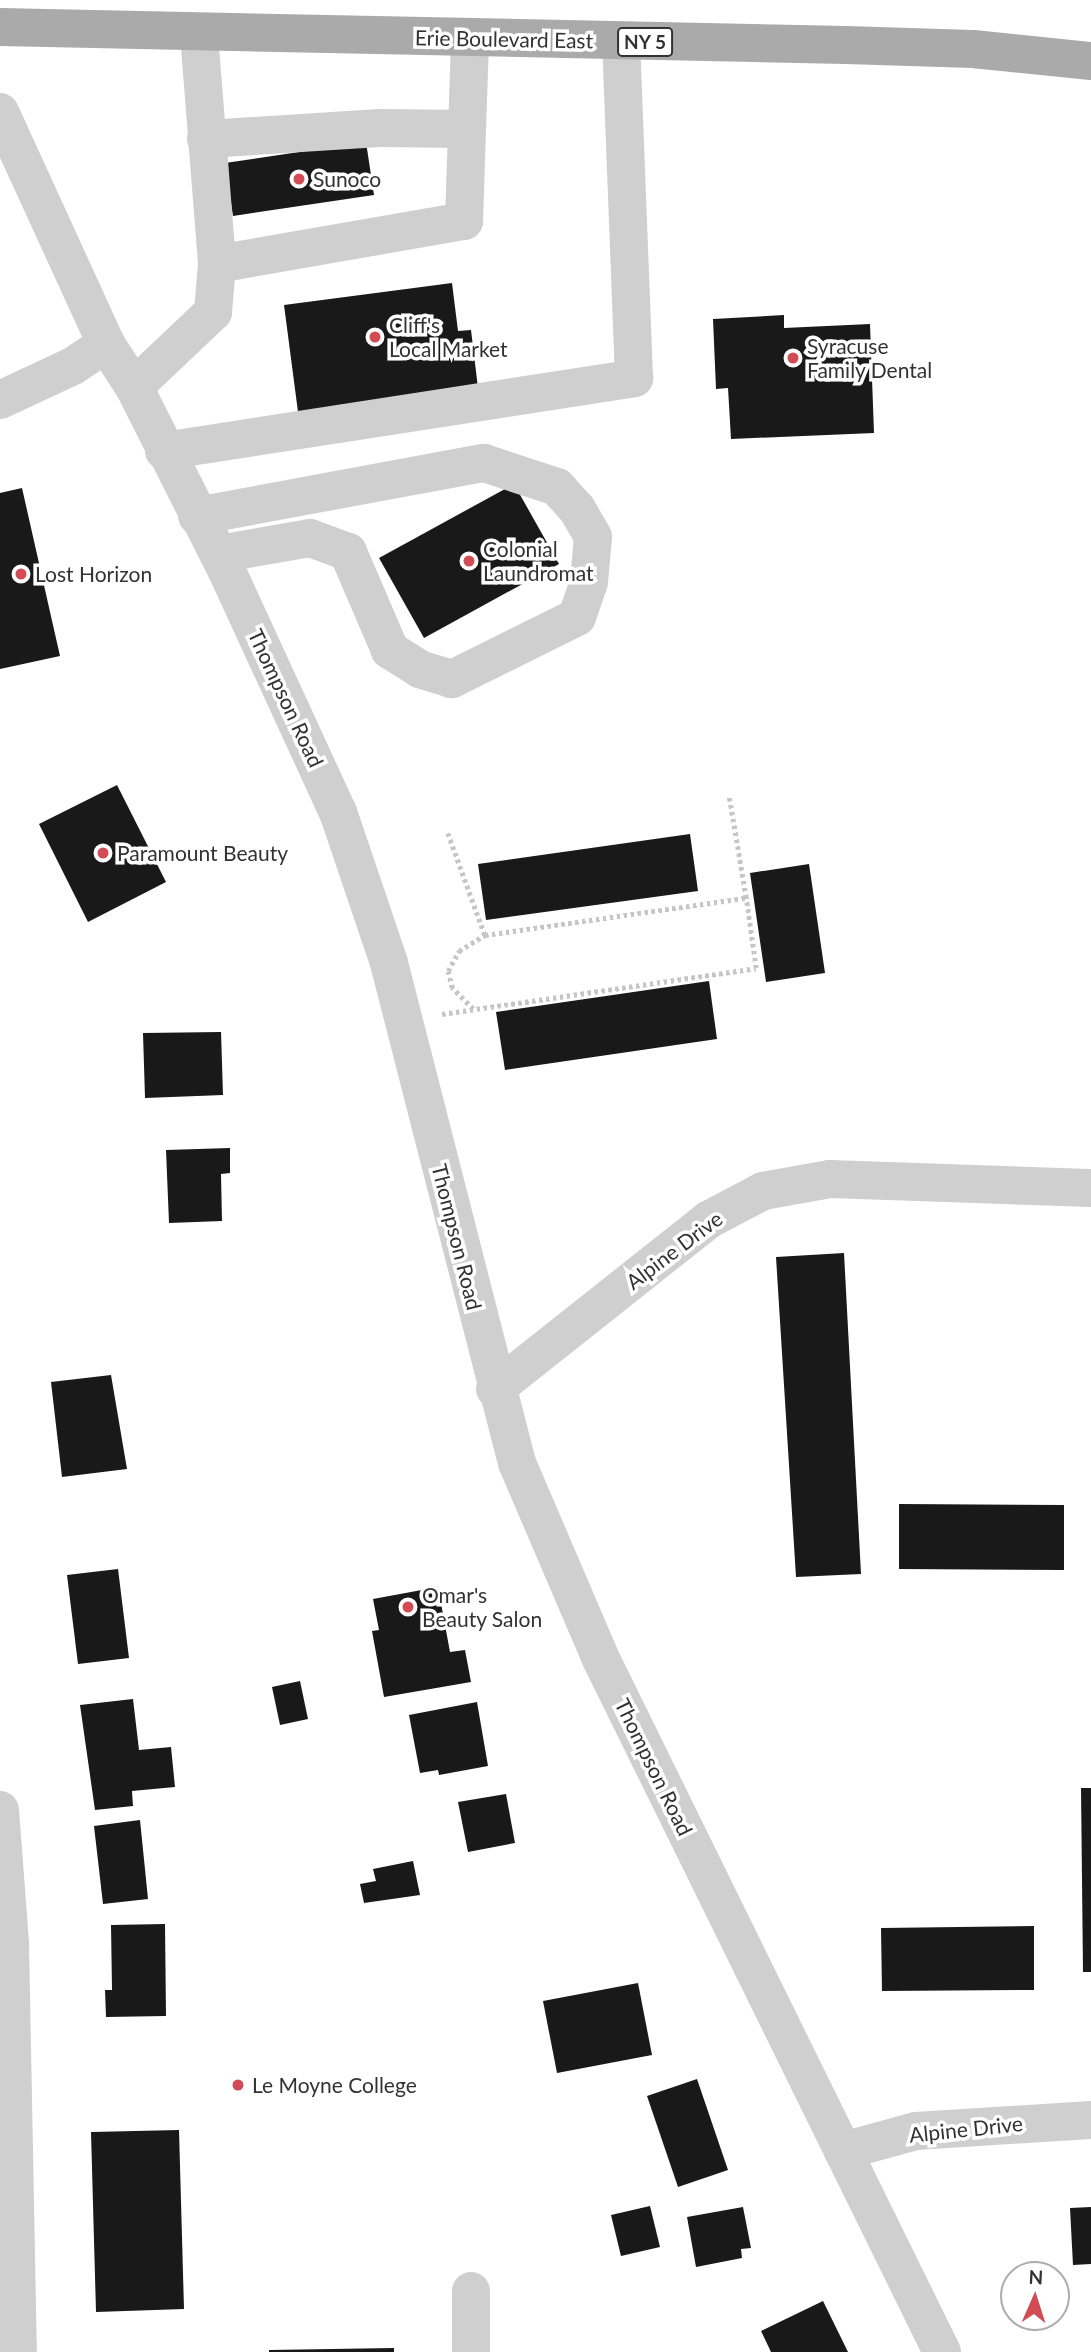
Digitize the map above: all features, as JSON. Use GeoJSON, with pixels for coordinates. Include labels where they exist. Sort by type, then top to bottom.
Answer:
{"type":"FeatureCollection","features":[{"type":"Feature","properties":{"kind":"main road","name":"Erie Boulevard East"},"geometry":{"type":"LineString","coordinates":[[0,27],[199,34],[470,37],[973,49],[1091,61]]}},
{"type":"Feature","properties":{"kind":"street"},"geometry":{"type":"LineString","coordinates":[[134,387],[213,313],[217,264],[199,34]]}},
{"type":"Feature","properties":{"kind":"street"},"geometry":{"type":"LineString","coordinates":[[217,264],[464,221],[470,37]]}},
{"type":"Feature","properties":{"kind":"street"},"geometry":{"type":"LineString","coordinates":[[164,451],[634,378],[621,42]]}},
{"type":"Feature","properties":{"kind":"street","name":"Thompson Road"},"geometry":{"type":"LineString","coordinates":[[0,112],[106,344],[134,387],[218,554],[338,812],[403,1020],[495,1389],[517,1463],[600,1657],[942,2352]]}},
{"type":"Feature","properties":{"kind":"street"},"geometry":{"type":"LineString","coordinates":[[206,139],[380,128],[467,130]]}},
{"type":"Feature","properties":{"kind":"street"},"geometry":{"type":"LineString","coordinates":[[0,400],[73,366],[106,344]]}},
{"type":"Feature","properties":{"kind":"street"},"geometry":{"type":"LineString","coordinates":[[197,516],[484,463],[556,487],[577,509],[593,537],[589,582],[577,617],[452,679],[420,669],[390,650],[348,552],[310,538],[218,554]]}},
{"type":"Feature","properties":{"kind":"street","name":"Alpine Drive"},"geometry":{"type":"LineString","coordinates":[[495,1389],[708,1220],[763,1191],[830,1179],[1091,1188]]}},
{"type":"Feature","properties":{"kind":"street"},"geometry":{"type":"LineString","coordinates":[[0,1810],[18,2352]]}},
{"type":"Feature","properties":{"kind":"street","name":"Alpine Drive"},"geometry":{"type":"LineString","coordinates":[[843,2151],[916,2131],[1091,2120]]}},
{"type":"Feature","properties":{"kind":"street"},"geometry":{"type":"LineString","coordinates":[[471,2291],[471,2352]]}},
{"type":"Feature","properties":{"kind":"path"},"geometry":{"type":"LineString","coordinates":[[403,1020],[756,968],[729,796]]}},
{"type":"Feature","properties":{"kind":"path"},"geometry":{"type":"LineString","coordinates":[[448,834],[485,935]]}},
{"type":"Feature","properties":{"kind":"path"},"geometry":{"type":"LineString","coordinates":[[474,1009],[452,988],[448,971],[459,951],[485,935],[746,898]]}},
{"type":"Feature","properties":{"kind":"building","name":"Sunoco"},"geometry":{"type":"Polygon","coordinates":[[[366,142],[374,195],[233,216],[225,163],[366,142]]]}},
{"type":"Feature","properties":{"kind":"building"},"geometry":{"type":"Polygon","coordinates":[[[452,283],[458,331],[471,330],[478,388],[298,412],[284,305],[452,283]]]}},
{"type":"Feature","properties":{"kind":"building","name":"Syracuse Family Dental"},"geometry":{"type":"Polygon","coordinates":[[[784,315],[784,328],[870,324],[874,433],[731,439],[728,388],[716,389],[713,319],[784,315]]]}},
{"type":"Feature","properties":{"kind":"building","name":"Colonial Laundromat"},"geometry":{"type":"Polygon","coordinates":[[[514,484],[559,564],[424,638],[379,558],[514,484]]]}},
{"type":"Feature","properties":{"kind":"building","name":"Lost Horizon"},"geometry":{"type":"Polygon","coordinates":[[[22,488],[60,656],[0,669],[0,493],[22,488]]]}},
{"type":"Feature","properties":{"kind":"building","name":"Paramount Beauty"},"geometry":{"type":"Polygon","coordinates":[[[117,785],[166,882],[88,922],[39,824],[117,785]]]}},
{"type":"Feature","properties":{"kind":"building"},"geometry":{"type":"Polygon","coordinates":[[[690,834],[698,891],[486,920],[478,864],[690,834]]]}},
{"type":"Feature","properties":{"kind":"building"},"geometry":{"type":"Polygon","coordinates":[[[809,864],[825,973],[766,982],[750,873],[809,864]]]}},
{"type":"Feature","properties":{"kind":"building"},"geometry":{"type":"Polygon","coordinates":[[[709,981],[717,1039],[505,1070],[496,1012],[709,981]]]}},
{"type":"Feature","properties":{"kind":"building"},"geometry":{"type":"Polygon","coordinates":[[[221,1032],[223,1095],[145,1098],[143,1033],[221,1032]]]}},
{"type":"Feature","properties":{"kind":"building"},"geometry":{"type":"Polygon","coordinates":[[[230,1148],[230,1173],[221,1174],[222,1221],[169,1223],[166,1150],[230,1148]]]}},
{"type":"Feature","properties":{"kind":"building"},"geometry":{"type":"Polygon","coordinates":[[[844,1253],[861,1574],[796,1577],[776,1257],[844,1253]]]}},
{"type":"Feature","properties":{"kind":"building"},"geometry":{"type":"Polygon","coordinates":[[[111,1375],[127,1469],[62,1477],[51,1382],[111,1375]]]}},
{"type":"Feature","properties":{"kind":"building"},"geometry":{"type":"Polygon","coordinates":[[[899,1504],[1064,1505],[1064,1570],[899,1569],[899,1504]]]}},
{"type":"Feature","properties":{"kind":"building"},"geometry":{"type":"Polygon","coordinates":[[[118,1569],[129,1658],[78,1664],[67,1575],[118,1569]]]}},
{"type":"Feature","properties":{"kind":"building"},"geometry":{"type":"Polygon","coordinates":[[[438,1587],[450,1652],[465,1650],[471,1682],[384,1697],[372,1631],[379,1630],[373,1599],[438,1587]]]}},
{"type":"Feature","properties":{"kind":"building"},"geometry":{"type":"Polygon","coordinates":[[[300,1681],[308,1719],[280,1725],[272,1687],[300,1681]]]}},
{"type":"Feature","properties":{"kind":"building"},"geometry":{"type":"Polygon","coordinates":[[[133,1699],[139,1750],[171,1747],[175,1787],[132,1791],[133,1806],[95,1810],[80,1705],[133,1699]]]}},
{"type":"Feature","properties":{"kind":"building"},"geometry":{"type":"Polygon","coordinates":[[[477,1702],[488,1766],[439,1775],[438,1770],[420,1773],[409,1715],[477,1702]]]}},
{"type":"Feature","properties":{"kind":"building"},"geometry":{"type":"Polygon","coordinates":[[[1081,1788],[1091,1788],[1091,1972],[1083,1972],[1081,1788]]]}},
{"type":"Feature","properties":{"kind":"building"},"geometry":{"type":"Polygon","coordinates":[[[506,1794],[515,1843],[468,1852],[458,1802],[506,1794]]]}},
{"type":"Feature","properties":{"kind":"building"},"geometry":{"type":"Polygon","coordinates":[[[140,1820],[148,1899],[103,1904],[94,1826],[140,1820]]]}},
{"type":"Feature","properties":{"kind":"building"},"geometry":{"type":"Polygon","coordinates":[[[413,1861],[420,1895],[364,1903],[360,1884],[376,1881],[373,1869],[413,1861]]]}},
{"type":"Feature","properties":{"kind":"building"},"geometry":{"type":"Polygon","coordinates":[[[165,1924],[166,2016],[106,2017],[105,1990],[112,1990],[111,1925],[165,1924]]]}},
{"type":"Feature","properties":{"kind":"building"},"geometry":{"type":"Polygon","coordinates":[[[1034,1926],[1034,1990],[882,1991],[881,1928],[1034,1926]]]}},
{"type":"Feature","properties":{"kind":"building"},"geometry":{"type":"Polygon","coordinates":[[[638,1983],[652,2055],[557,2073],[543,2001],[638,1983]]]}},
{"type":"Feature","properties":{"kind":"building"},"geometry":{"type":"Polygon","coordinates":[[[697,2079],[728,2170],[678,2187],[647,2096],[697,2079]]]}},
{"type":"Feature","properties":{"kind":"building"},"geometry":{"type":"Polygon","coordinates":[[[179,2130],[184,2309],[96,2312],[91,2132],[179,2130]]]}},
{"type":"Feature","properties":{"kind":"building"},"geometry":{"type":"Polygon","coordinates":[[[650,2206],[660,2247],[621,2256],[611,2215],[650,2206]]]}},
{"type":"Feature","properties":{"kind":"building"},"geometry":{"type":"Polygon","coordinates":[[[743,2207],[751,2248],[741,2249],[742,2258],[696,2267],[687,2217],[743,2207]]]}},
{"type":"Feature","properties":{"kind":"building"},"geometry":{"type":"Polygon","coordinates":[[[1091,2207],[1091,2264],[1073,2265],[1070,2208],[1091,2207]]]}},
{"type":"Feature","properties":{"kind":"building"},"geometry":{"type":"Polygon","coordinates":[[[823,2301],[848,2352],[771,2352],[761,2331],[823,2301]]]}},
{"type":"Feature","properties":{"kind":"building"},"geometry":{"type":"Polygon","coordinates":[[[394,2348],[394,2352],[269,2352],[269,2350],[394,2348]]]}},
{"type":"Feature","properties":{"kind":"place","name":"Sunoco"},"geometry":{"type":"Point","coordinates":[299,179]}},
{"type":"Feature","properties":{"kind":"place","name":"Cliff's Local Market"},"geometry":{"type":"Point","coordinates":[375,337]}},
{"type":"Feature","properties":{"kind":"place","name":"Syracuse Family Dental"},"geometry":{"type":"Point","coordinates":[793,358]}},
{"type":"Feature","properties":{"kind":"place","name":"Colonial Laundromat"},"geometry":{"type":"Point","coordinates":[469,561]}},
{"type":"Feature","properties":{"kind":"place","name":"Lost Horizon"},"geometry":{"type":"Point","coordinates":[21,574]}},
{"type":"Feature","properties":{"kind":"place","name":"Paramount Beauty"},"geometry":{"type":"Point","coordinates":[103,853]}},
{"type":"Feature","properties":{"kind":"place","name":"Omar's Beauty Salon"},"geometry":{"type":"Point","coordinates":[408,1607]}},
{"type":"Feature","properties":{"kind":"place","name":"Le Moyne College"},"geometry":{"type":"Point","coordinates":[238,2085]}}]}
